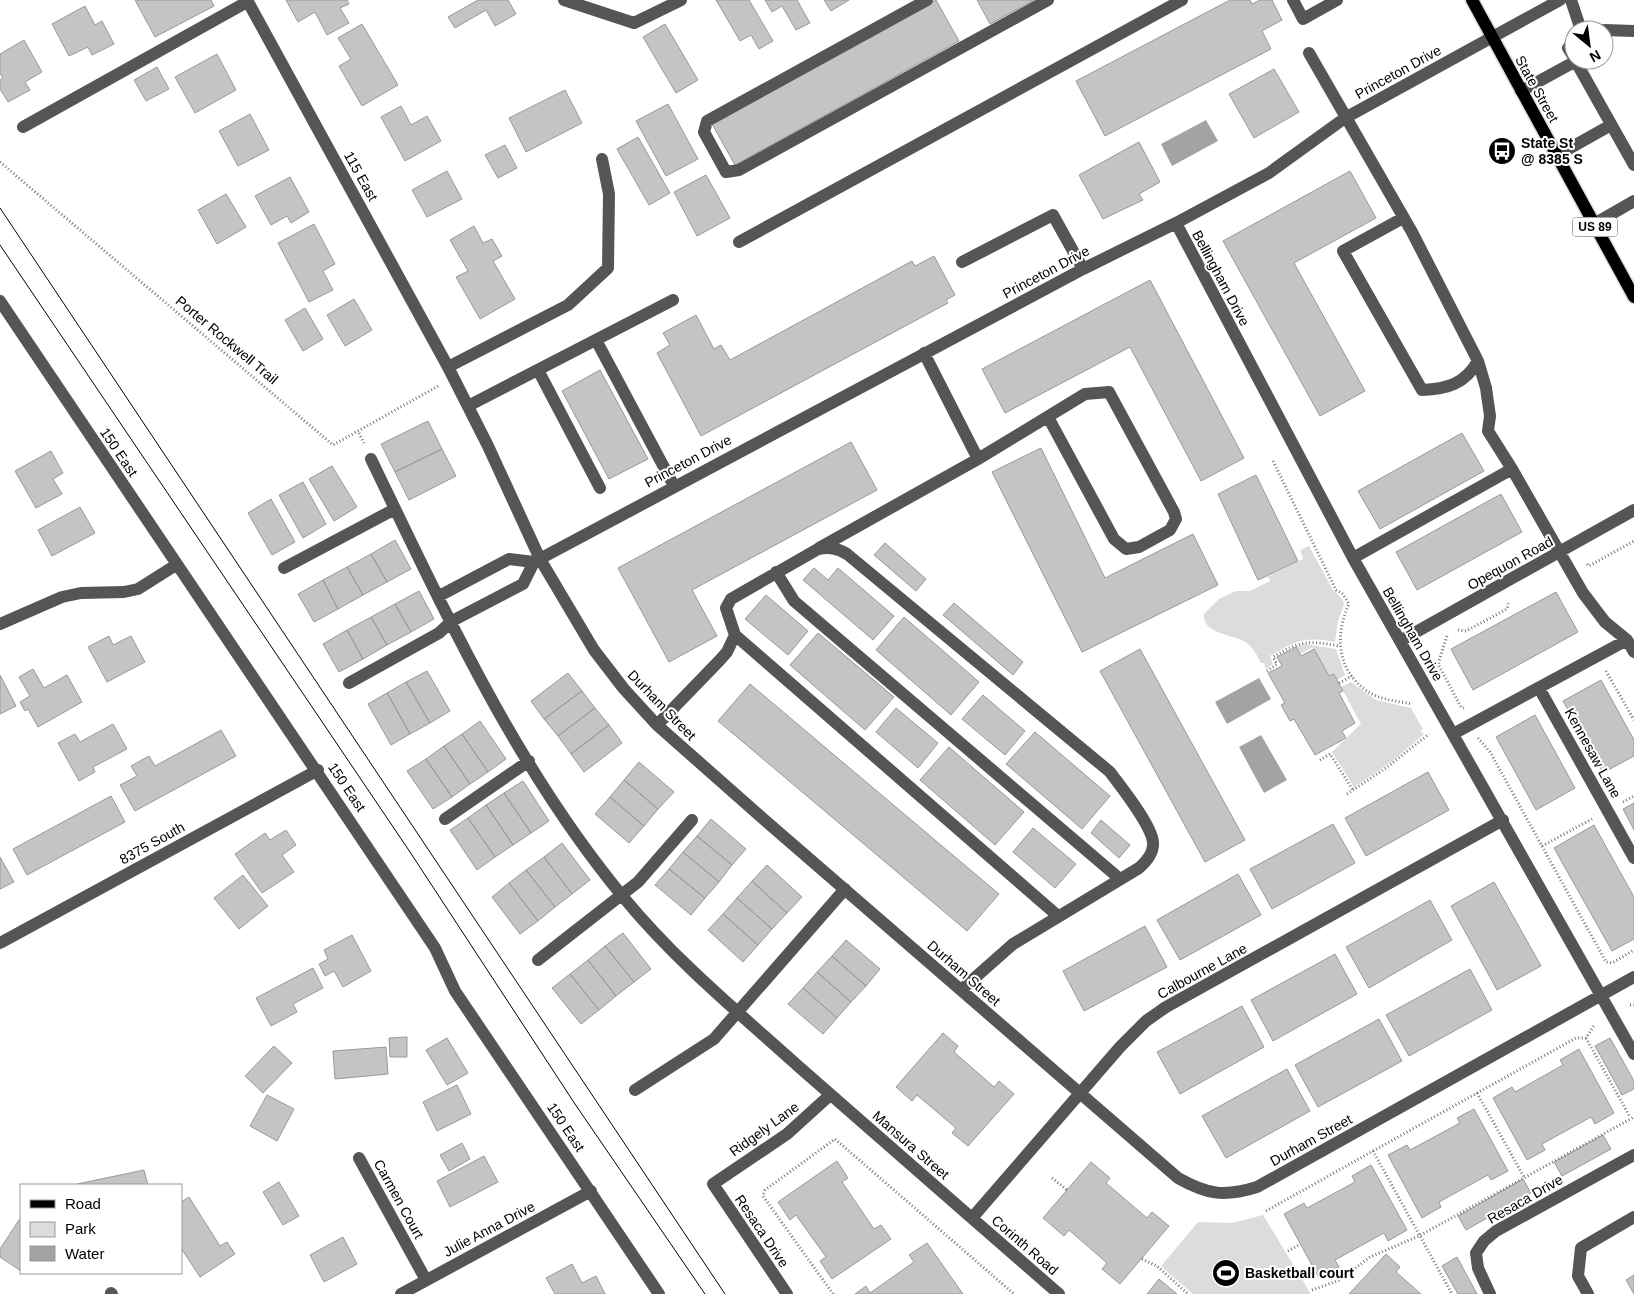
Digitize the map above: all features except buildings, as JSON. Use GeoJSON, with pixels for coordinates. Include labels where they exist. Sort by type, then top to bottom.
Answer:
{"type":"FeatureCollection","features":[{"type":"Feature","properties":{"kind":"main road","name":"State Street"},"geometry":{"type":"LineString","coordinates":[[1472,0],[1634,297]]}},
{"type":"Feature","properties":{"kind":"street"},"geometry":{"type":"LineString","coordinates":[[564,0],[634,23],[680,0]]}},
{"type":"Feature","properties":{"kind":"street"},"geometry":{"type":"LineString","coordinates":[[928,0],[707,121],[704,132],[726,172],[739,170],[1048,0]]}},
{"type":"Feature","properties":{"kind":"street"},"geometry":{"type":"LineString","coordinates":[[739,242],[1182,0]]}},
{"type":"Feature","properties":{"kind":"street"},"geometry":{"type":"LineString","coordinates":[[1293,0],[1303,19],[1337,0]]}},
{"type":"Feature","properties":{"kind":"street","name":"Princeton Drive"},"geometry":{"type":"LineString","coordinates":[[537,561],[924,353],[1083,269],[1176,223],[1268,173],[1345,118],[1560,0]]}},
{"type":"Feature","properties":{"kind":"street"},"geometry":{"type":"LineString","coordinates":[[1571,0],[1578,20]]}},
{"type":"Feature","properties":{"kind":"street"},"geometry":{"type":"LineString","coordinates":[[23,127],[247,1]]}},
{"type":"Feature","properties":{"kind":"street","name":"115 East"},"geometry":{"type":"LineString","coordinates":[[247,1],[451,372]]}},
{"type":"Feature","properties":{"kind":"street"},"geometry":{"type":"LineString","coordinates":[[1614,30],[1634,31]]}},
{"type":"Feature","properties":{"kind":"street"},"geometry":{"type":"LineString","coordinates":[[1309,53],[1404,218],[1478,361],[1486,388],[1490,416],[1488,430],[1583,593],[1605,622],[1627,640],[1634,652]]}},
{"type":"Feature","properties":{"kind":"street"},"geometry":{"type":"LineString","coordinates":[[1521,91],[1564,66]]}},
{"type":"Feature","properties":{"kind":"street"},"geometry":{"type":"LineString","coordinates":[[1581,70],[1634,165]]}},
{"type":"Feature","properties":{"kind":"street"},"geometry":{"type":"LineString","coordinates":[[1556,156],[1612,125]]}},
{"type":"Feature","properties":{"kind":"street"},"geometry":{"type":"LineString","coordinates":[[451,372],[568,305],[608,268],[609,194],[602,159]]}},
{"type":"Feature","properties":{"kind":"street"},"geometry":{"type":"LineString","coordinates":[[1594,224],[1634,201]]}},
{"type":"Feature","properties":{"kind":"street"},"geometry":{"type":"LineString","coordinates":[[962,262],[1053,215],[1083,269]]}},
{"type":"Feature","properties":{"kind":"street"},"geometry":{"type":"LineString","coordinates":[[1404,218],[1343,251],[1422,390],[1450,387],[1468,376],[1478,361]]}},
{"type":"Feature","properties":{"kind":"street","name":"Bellingham Drive"},"geometry":{"type":"LineString","coordinates":[[1176,223],[1353,558],[1634,1054]]}},
{"type":"Feature","properties":{"kind":"street"},"geometry":{"type":"LineString","coordinates":[[468,406],[673,300]]}},
{"type":"Feature","properties":{"kind":"street","name":"150 East"},"geometry":{"type":"LineString","coordinates":[[0,301],[176,565],[318,770],[435,948],[455,991],[660,1294]]}},
{"type":"Feature","properties":{"kind":"street"},"geometry":{"type":"LineString","coordinates":[[596,340],[674,486]]}},
{"type":"Feature","properties":{"kind":"street"},"geometry":{"type":"LineString","coordinates":[[924,353],[978,459]]}},
{"type":"Feature","properties":{"kind":"street"},"geometry":{"type":"LineString","coordinates":[[538,370],[600,488]]}},
{"type":"Feature","properties":{"kind":"street","name":"Durham Street"},"geometry":{"type":"LineString","coordinates":[[451,372],[537,561],[594,650],[624,689],[657,725],[1178,1178],[1196,1188],[1218,1194],[1238,1193],[1257,1187],[1634,977]]}},
{"type":"Feature","properties":{"kind":"street"},"geometry":{"type":"LineString","coordinates":[[1048,417],[1114,539],[1120,546],[1126,550],[1138,547],[1170,530],[1176,518],[1174,512],[1108,392],[1086,394],[978,459],[776,572],[731,599],[726,608],[735,636],[1058,916]]}},
{"type":"Feature","properties":{"kind":"street","name":"Mansura Street"},"geometry":{"type":"LineString","coordinates":[[371,460],[492,701],[529,762],[581,841],[622,896],[667,945],[738,1013],[972,1218]]}},
{"type":"Feature","properties":{"kind":"street"},"geometry":{"type":"LineString","coordinates":[[1353,558],[1512,469]]}},
{"type":"Feature","properties":{"kind":"street"},"geometry":{"type":"LineString","coordinates":[[284,568],[395,508]]}},
{"type":"Feature","properties":{"kind":"street","name":"Opequon Road"},"geometry":{"type":"LineString","coordinates":[[1400,641],[1634,510]]}},
{"type":"Feature","properties":{"kind":"street"},"geometry":{"type":"LineString","coordinates":[[818,549],[838,548],[847,554],[934,629],[1110,772],[1130,799],[1153,842],[1148,860],[1013,944],[961,990]]}},
{"type":"Feature","properties":{"kind":"street"},"geometry":{"type":"LineString","coordinates":[[350,683],[439,633],[452,621],[523,584],[537,561],[510,559],[439,596]]}},
{"type":"Feature","properties":{"kind":"street"},"geometry":{"type":"LineString","coordinates":[[0,624],[62,597],[81,593],[124,592],[138,589],[176,565]]}},
{"type":"Feature","properties":{"kind":"street"},"geometry":{"type":"LineString","coordinates":[[776,572],[794,600],[1120,879]]}},
{"type":"Feature","properties":{"kind":"street"},"geometry":{"type":"LineString","coordinates":[[657,725],[727,652],[735,636]]}},
{"type":"Feature","properties":{"kind":"street"},"geometry":{"type":"LineString","coordinates":[[1453,734],[1627,640]]}},
{"type":"Feature","properties":{"kind":"street","name":"Kennesaw Lane"},"geometry":{"type":"LineString","coordinates":[[1540,688],[1634,858]]}},
{"type":"Feature","properties":{"kind":"street"},"geometry":{"type":"LineString","coordinates":[[445,819],[529,762]]}},
{"type":"Feature","properties":{"kind":"street","name":"8375 South"},"geometry":{"type":"LineString","coordinates":[[0,943],[318,770]]}},
{"type":"Feature","properties":{"kind":"street"},"geometry":{"type":"LineString","coordinates":[[538,960],[638,882],[692,820]]}},
{"type":"Feature","properties":{"kind":"street","name":"Calbourne Lane"},"geometry":{"type":"LineString","coordinates":[[972,1218],[1120,1046],[1146,1021],[1166,1007],[1503,820]]}},
{"type":"Feature","properties":{"kind":"street"},"geometry":{"type":"LineString","coordinates":[[635,1090],[714,1039],[845,889]]}},
{"type":"Feature","properties":{"kind":"street","name":"Ridgely Lane"},"geometry":{"type":"LineString","coordinates":[[712,1184],[787,1134],[830,1095]]}},
{"type":"Feature","properties":{"kind":"street","name":"Resaca Drive"},"geometry":{"type":"LineString","coordinates":[[1490,1294],[1478,1268],[1476,1253],[1484,1241],[1496,1231],[1634,1155]]}},
{"type":"Feature","properties":{"kind":"street","name":"Carmen Court"},"geometry":{"type":"LineString","coordinates":[[359,1158],[426,1280]]}},
{"type":"Feature","properties":{"kind":"street","name":"Resaca Drive"},"geometry":{"type":"LineString","coordinates":[[712,1184],[787,1294]]}},
{"type":"Feature","properties":{"kind":"street","name":"Julie Anna Drive"},"geometry":{"type":"LineString","coordinates":[[401,1294],[591,1191]]}},
{"type":"Feature","properties":{"kind":"street"},"geometry":{"type":"LineString","coordinates":[[1588,1294],[1578,1276],[1580,1248],[1634,1217]]}},
{"type":"Feature","properties":{"kind":"street","name":"Corinth Road"},"geometry":{"type":"LineString","coordinates":[[972,1218],[1060,1294]]}},
{"type":"Feature","properties":{"kind":"path","name":"Porter Rockwell Trail"},"geometry":{"type":"LineString","coordinates":[[0,162],[333,445],[451,372]]}},
{"type":"Feature","properties":{"kind":"path"},"geometry":{"type":"LineString","coordinates":[[1273,461],[1336,590],[1343,594],[1349,604],[1339,632],[1339,646],[1352,676],[1368,692],[1385,699],[1412,704]]}},
{"type":"Feature","properties":{"kind":"path"},"geometry":{"type":"LineString","coordinates":[[1584,563],[1590,566],[1634,541]]}},
{"type":"Feature","properties":{"kind":"path"},"geometry":{"type":"LineString","coordinates":[[1469,708],[1461,707],[1438,664],[1443,645],[1446,637],[1454,629],[1466,632],[1507,609],[1510,598]]}},
{"type":"Feature","properties":{"kind":"path"},"geometry":{"type":"LineString","coordinates":[[1267,671],[1276,664],[1273,656],[1293,645],[1308,642],[1339,646]]}},
{"type":"Feature","properties":{"kind":"path"},"geometry":{"type":"LineString","coordinates":[[1604,667],[1634,720]]}},
{"type":"Feature","properties":{"kind":"path"},"geometry":{"type":"LineString","coordinates":[[1338,683],[1352,676]]}},
{"type":"Feature","properties":{"kind":"path"},"geometry":{"type":"LineString","coordinates":[[1481,733],[1478,738],[1480,742],[1490,752],[1606,962],[1612,963],[1634,950]]}},
{"type":"Feature","properties":{"kind":"path"},"geometry":{"type":"LineString","coordinates":[[1348,794],[1386,768],[1429,734]]}},
{"type":"Feature","properties":{"kind":"path"},"geometry":{"type":"LineString","coordinates":[[1320,760],[1330,754],[1353,790]]}},
{"type":"Feature","properties":{"kind":"path"},"geometry":{"type":"LineString","coordinates":[[1542,846],[1595,818]]}},
{"type":"Feature","properties":{"kind":"path"},"geometry":{"type":"LineString","coordinates":[[1586,1038],[1595,1024]]}},
{"type":"Feature","properties":{"kind":"path"},"geometry":{"type":"LineString","coordinates":[[1266,1211],[1576,1038],[1586,1038]]}},
{"type":"Feature","properties":{"kind":"path"},"geometry":{"type":"LineString","coordinates":[[1312,1290],[1340,1280],[1370,1257],[1419,1236],[1632,1117],[1586,1038]]}},
{"type":"Feature","properties":{"kind":"path"},"geometry":{"type":"LineString","coordinates":[[1476,1093],[1524,1177]]}},
{"type":"Feature","properties":{"kind":"path"},"geometry":{"type":"LineString","coordinates":[[833,1294],[763,1196],[765,1190],[834,1139],[1014,1294]]}},
{"type":"Feature","properties":{"kind":"path"},"geometry":{"type":"LineString","coordinates":[[1373,1151],[1452,1294]]}},
{"type":"Feature","properties":{"kind":"path"},"geometry":{"type":"LineString","coordinates":[[1052,1178],[1067,1190]]}},
{"type":"Feature","properties":{"kind":"path"},"geometry":{"type":"LineString","coordinates":[[1288,1251],[1299,1245]]}},
{"type":"Feature","properties":{"kind":"path"},"geometry":{"type":"LineString","coordinates":[[1142,1258],[1157,1266],[1188,1294]]}},
{"type":"Feature","properties":{"kind":"green space"},"geometry":{"type":"Polygon","coordinates":[[[1309,546],[1333,590],[1343,600],[1344,605],[1338,621],[1335,642],[1308,640],[1294,643],[1270,656],[1273,664],[1266,669],[1264,663],[1261,663],[1247,643],[1212,629],[1204,620],[1204,614],[1219,599],[1236,591],[1250,591],[1270,581],[1269,578],[1265,578],[1303,559],[1300,550],[1309,546]]]}},
{"type":"Feature","properties":{"kind":"green space"},"geometry":{"type":"Polygon","coordinates":[[[1305,644],[1336,649],[1345,675],[1337,680],[1334,674],[1329,676],[1313,647],[1300,654],[1296,647],[1305,644]]]}},
{"type":"Feature","properties":{"kind":"green space"},"geometry":{"type":"Polygon","coordinates":[[[1351,682],[1376,700],[1411,708],[1423,729],[1420,731],[1424,734],[1391,762],[1354,787],[1332,752],[1361,724],[1341,687],[1351,682]]]}},
{"type":"Feature","properties":{"kind":"green space"},"geometry":{"type":"Polygon","coordinates":[[[1263,1215],[1311,1294],[1193,1294],[1163,1268],[1162,1265],[1198,1222],[1232,1223],[1263,1215]]]}},
{"type":"Feature","properties":{"kind":"water"},"geometry":{"type":"Polygon","coordinates":[[[1206,120],[1218,141],[1172,166],[1161,144],[1206,120]]]}},
{"type":"Feature","properties":{"kind":"water"},"geometry":{"type":"Polygon","coordinates":[[[1259,678],[1271,699],[1227,724],[1215,702],[1259,678]]]}},
{"type":"Feature","properties":{"kind":"water"},"geometry":{"type":"Polygon","coordinates":[[[1261,735],[1287,780],[1264,793],[1239,747],[1261,735]]]}},
{"type":"Feature","properties":{"kind":"tram line"},"geometry":{"type":"LineString","coordinates":[[0,208],[725,1294]]}},
{"type":"Feature","properties":{"kind":"tram line"},"geometry":{"type":"LineString","coordinates":[[0,245],[410,852],[575,1104],[705,1294]]}},
{"type":"Feature","properties":{"kind":"place","name":"State St @ 8385 S"},"geometry":{"type":"Point","coordinates":[1502,151]}},
{"type":"Feature","properties":{"kind":"place","name":"Basketball court"},"geometry":{"type":"Point","coordinates":[1226,1273]}}]}
